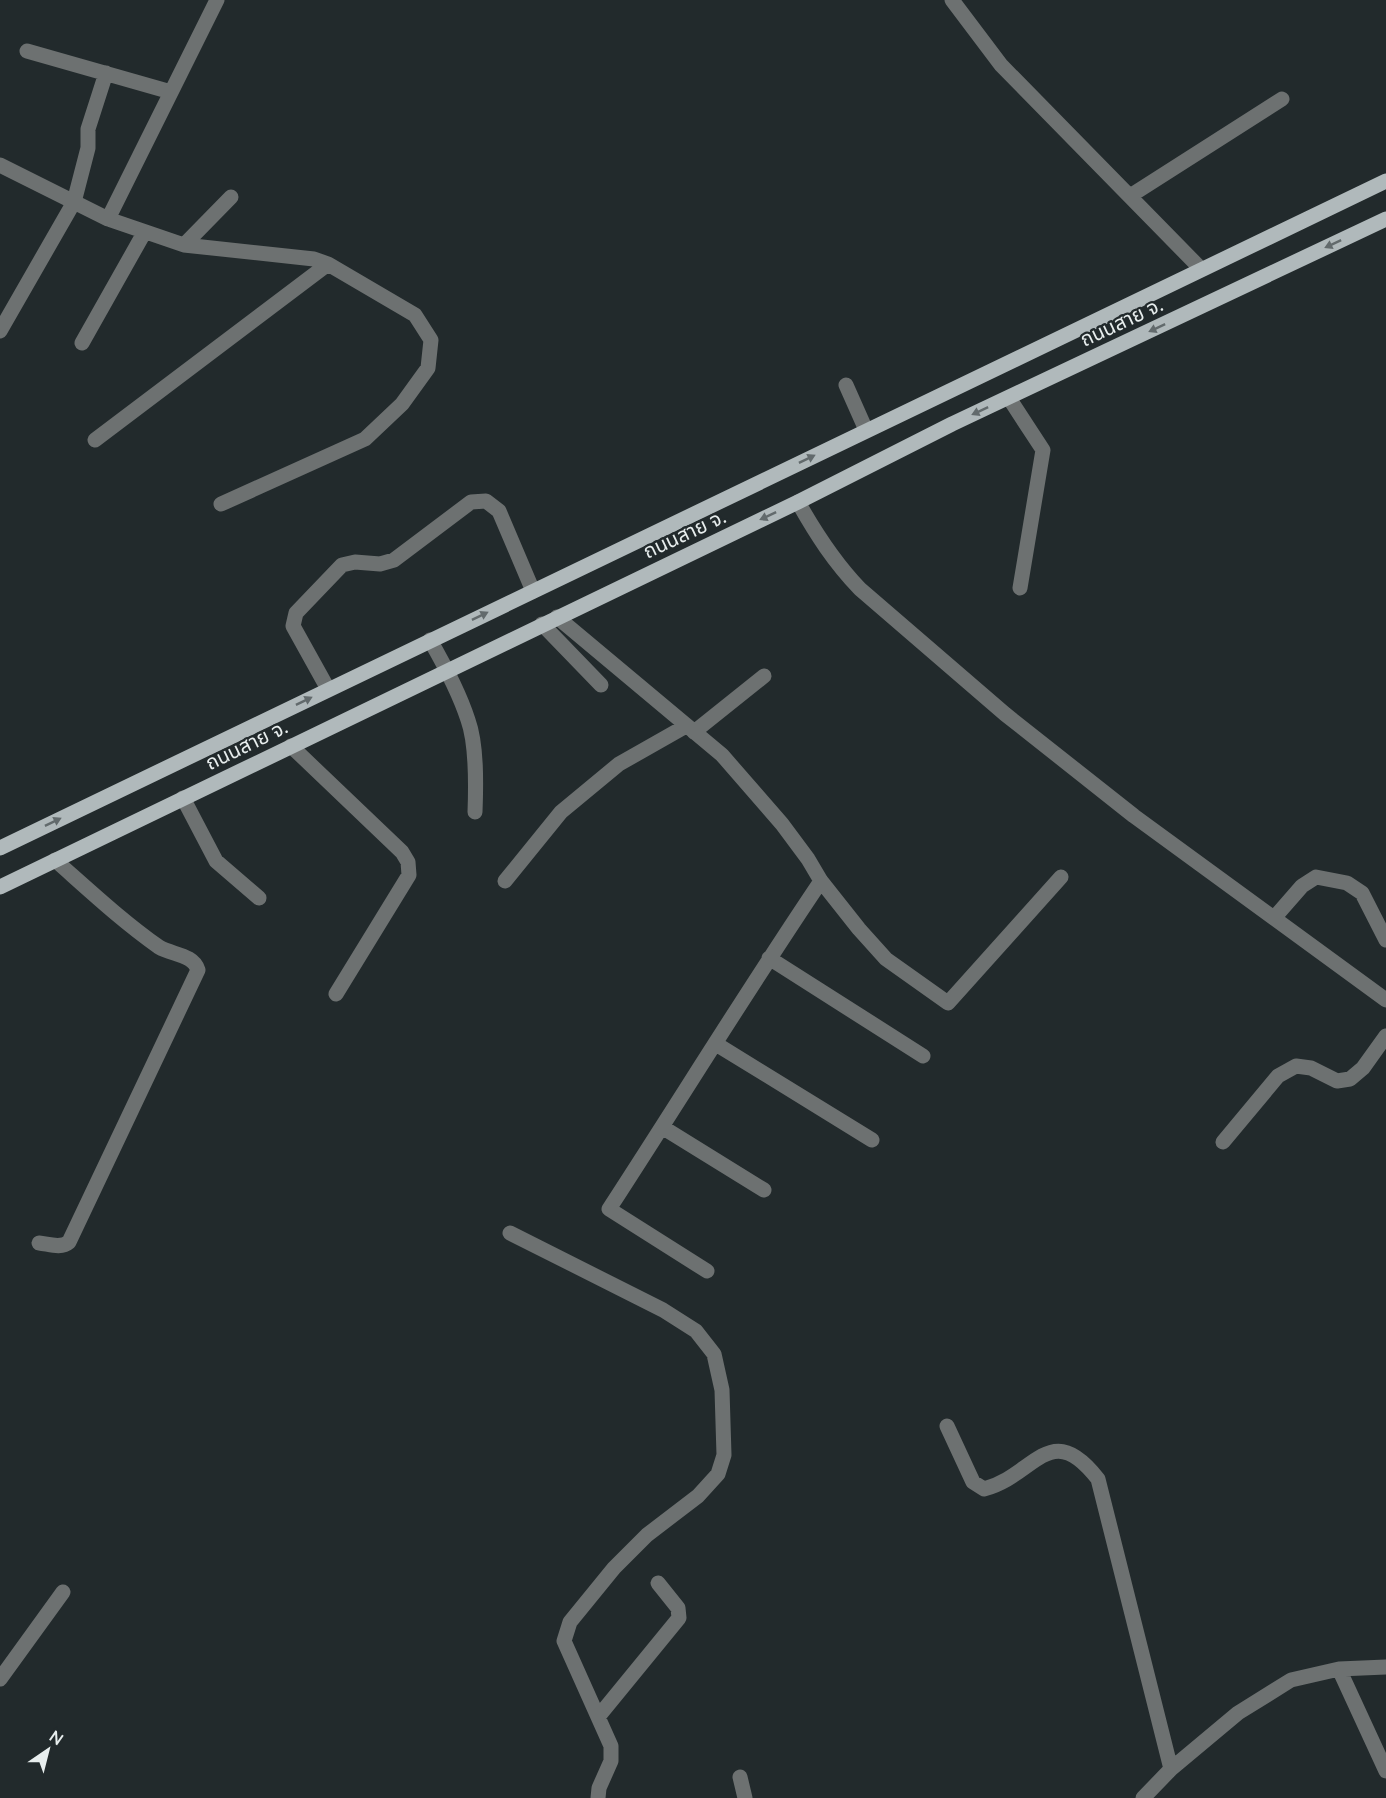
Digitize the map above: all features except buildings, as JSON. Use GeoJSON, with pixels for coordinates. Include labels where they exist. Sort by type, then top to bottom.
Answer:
{"type":"FeatureCollection","features":[{"type":"Feature","properties":{"kind":"main road","name":"ถนนสาย จ."},"geometry":{"type":"LineString","coordinates":[[0,848],[1386,181]]}},
{"type":"Feature","properties":{"kind":"main road","name":"ถนนสาย จ."},"geometry":{"type":"LineString","coordinates":[[0,887],[798,502],[952,424],[1386,219]]}},
{"type":"Feature","properties":{"kind":"street"},"geometry":{"type":"LineString","coordinates":[[108,219],[217,0]]}},
{"type":"Feature","properties":{"kind":"street"},"geometry":{"type":"LineString","coordinates":[[952,0],[1001,65],[1202,269]]}},
{"type":"Feature","properties":{"kind":"street"},"geometry":{"type":"LineString","coordinates":[[27,51],[171,92]]}},
{"type":"Feature","properties":{"kind":"street"},"geometry":{"type":"LineString","coordinates":[[0,331],[74,202],[88,148],[88,129],[106,73]]}},
{"type":"Feature","properties":{"kind":"street"},"geometry":{"type":"LineString","coordinates":[[1130,196],[1282,99]]}},
{"type":"Feature","properties":{"kind":"street"},"geometry":{"type":"LineString","coordinates":[[0,165],[108,219],[144,233],[184,245],[314,259],[328,264],[415,315],[431,340],[428,368],[402,404],[365,439],[220,504]]}},
{"type":"Feature","properties":{"kind":"street"},"geometry":{"type":"LineString","coordinates":[[184,245],[231,197]]}},
{"type":"Feature","properties":{"kind":"street"},"geometry":{"type":"LineString","coordinates":[[82,343],[144,233]]}},
{"type":"Feature","properties":{"kind":"street"},"geometry":{"type":"LineString","coordinates":[[95,440],[328,264]]}},
{"type":"Feature","properties":{"kind":"street"},"geometry":{"type":"LineString","coordinates":[[846,385],[866,430]]}},
{"type":"Feature","properties":{"kind":"street"},"geometry":{"type":"LineString","coordinates":[[1009,398],[1043,450],[1020,588]]}},
{"type":"Feature","properties":{"kind":"street"},"geometry":{"type":"LineString","coordinates":[[328,689],[293,626],[296,613],[342,565],[355,562],[380,564],[394,560],[471,502],[486,501],[499,511],[533,591]]}},
{"type":"Feature","properties":{"kind":"street"},"geometry":{"type":"LineString","coordinates":[[798,502],[824,547],[839,567],[860,589],[932,653],[1134,816],[1386,1000]]}},
{"type":"Feature","properties":{"kind":"street"},"geometry":{"type":"LineString","coordinates":[[557,617],[722,756],[782,824],[821,881],[886,959],[948,1003],[1061,877]]}},
{"type":"Feature","properties":{"kind":"street"},"geometry":{"type":"LineString","coordinates":[[542,624],[601,685]]}},
{"type":"Feature","properties":{"kind":"street"},"geometry":{"type":"LineString","coordinates":[[430,640],[447,670],[469,721],[476,777],[475,812]]}},
{"type":"Feature","properties":{"kind":"street"},"geometry":{"type":"LineString","coordinates":[[505,880],[561,812],[619,764],[690,729],[764,676]]}},
{"type":"Feature","properties":{"kind":"street"},"geometry":{"type":"LineString","coordinates":[[291,746],[402,852],[408,862],[409,875],[336,994]]}},
{"type":"Feature","properties":{"kind":"street"},"geometry":{"type":"LineString","coordinates":[[183,798],[216,861],[259,898]]}},
{"type":"Feature","properties":{"kind":"street"},"geometry":{"type":"LineString","coordinates":[[39,1243],[65,1246],[69,1242],[198,970],[196,963],[190,959],[164,950],[131,928],[55,860]]}},
{"type":"Feature","properties":{"kind":"street"},"geometry":{"type":"LineString","coordinates":[[1274,918],[1302,886],[1316,877],[1347,883],[1362,893],[1386,940]]}},
{"type":"Feature","properties":{"kind":"street"},"geometry":{"type":"LineString","coordinates":[[707,1271],[609,1209],[769,958],[821,881]]}},
{"type":"Feature","properties":{"kind":"street"},"geometry":{"type":"LineString","coordinates":[[769,958],[923,1056]]}},
{"type":"Feature","properties":{"kind":"street"},"geometry":{"type":"LineString","coordinates":[[1223,1142],[1278,1076],[1296,1066],[1311,1068],[1337,1081],[1350,1079],[1363,1068],[1386,1036]]}},
{"type":"Feature","properties":{"kind":"street"},"geometry":{"type":"LineString","coordinates":[[716,1044],[872,1140]]}},
{"type":"Feature","properties":{"kind":"street"},"geometry":{"type":"LineString","coordinates":[[662,1127],[764,1190]]}},
{"type":"Feature","properties":{"kind":"street"},"geometry":{"type":"LineString","coordinates":[[510,1233],[663,1310],[696,1331],[714,1354],[722,1390],[724,1455],[718,1474],[698,1496],[647,1535],[614,1568],[570,1622],[564,1641],[611,1746],[611,1761],[599,1788],[598,1798]]}},
{"type":"Feature","properties":{"kind":"street"},"geometry":{"type":"LineString","coordinates":[[946,1426],[973,1482],[984,1489],[998,1486],[1047,1453],[1065,1450],[1084,1462],[1098,1479],[1170,1769]]}},
{"type":"Feature","properties":{"kind":"street"},"geometry":{"type":"LineString","coordinates":[[598,1717],[679,1618],[678,1608],[658,1583]]}},
{"type":"Feature","properties":{"kind":"street"},"geometry":{"type":"LineString","coordinates":[[0,1679],[63,1592]]}},
{"type":"Feature","properties":{"kind":"street"},"geometry":{"type":"LineString","coordinates":[[1143,1798],[1170,1769],[1238,1713],[1291,1680],[1339,1669],[1386,1666]]}},
{"type":"Feature","properties":{"kind":"street"},"geometry":{"type":"LineString","coordinates":[[1339,1669],[1386,1771]]}},
{"type":"Feature","properties":{"kind":"street"},"geometry":{"type":"LineString","coordinates":[[740,1777],[745,1798]]}}]}
